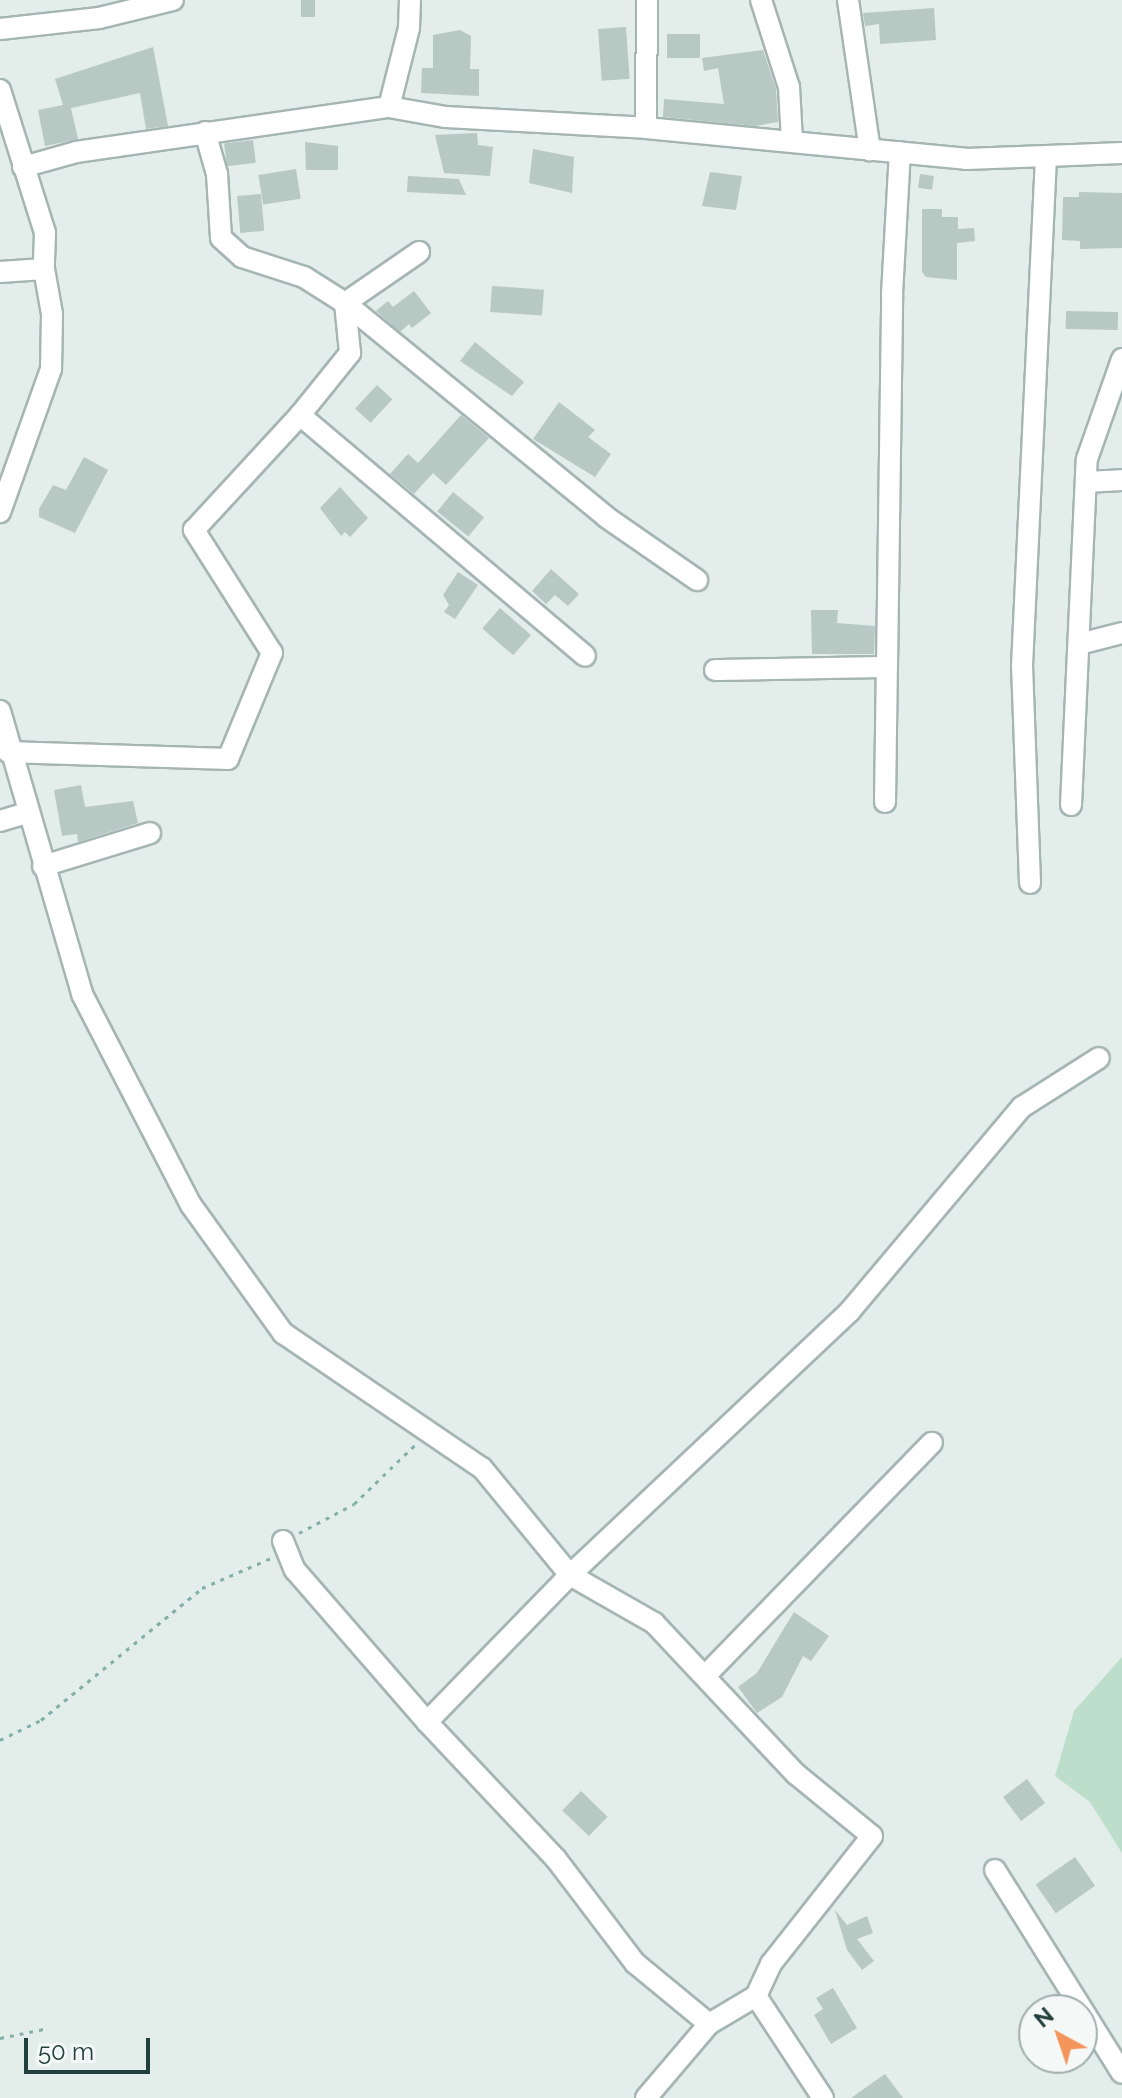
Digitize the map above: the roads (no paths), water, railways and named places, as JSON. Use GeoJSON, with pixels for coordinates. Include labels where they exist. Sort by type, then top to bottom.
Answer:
{"type":"FeatureCollection","features":[{"type":"Feature","properties":{"kind":"street"},"geometry":{"type":"LineString","coordinates":[[0,29],[99,18],[173,0]]}},
{"type":"Feature","properties":{"kind":"street"},"geometry":{"type":"LineString","coordinates":[[389,107],[409,28],[410,0]]}},
{"type":"Feature","properties":{"kind":"street"},"geometry":{"type":"LineString","coordinates":[[646,128],[647,0]]}},
{"type":"Feature","properties":{"kind":"street"},"geometry":{"type":"LineString","coordinates":[[761,0],[789,87],[792,140]]}},
{"type":"Feature","properties":{"kind":"street"},"geometry":{"type":"LineString","coordinates":[[848,0],[870,150]]}},
{"type":"Feature","properties":{"kind":"street"},"geometry":{"type":"LineString","coordinates":[[0,90],[45,233],[44,269],[52,314],[51,369],[0,512]]}},
{"type":"Feature","properties":{"kind":"street"},"geometry":{"type":"LineString","coordinates":[[23,167],[76,152],[389,107],[446,117],[646,128],[966,159],[1122,153]]}},
{"type":"Feature","properties":{"kind":"street"},"geometry":{"type":"LineString","coordinates":[[205,132],[217,174],[221,238],[242,257],[304,277],[345,303],[606,517],[697,580]]}},
{"type":"Feature","properties":{"kind":"street"},"geometry":{"type":"LineString","coordinates":[[885,802],[892,294],[900,152]]}},
{"type":"Feature","properties":{"kind":"street"},"geometry":{"type":"LineString","coordinates":[[1030,883],[1022,666],[1046,157]]}},
{"type":"Feature","properties":{"kind":"street"},"geometry":{"type":"LineString","coordinates":[[345,303],[419,252]]}},
{"type":"Feature","properties":{"kind":"street"},"geometry":{"type":"LineString","coordinates":[[0,272],[44,269]]}},
{"type":"Feature","properties":{"kind":"street"},"geometry":{"type":"LineString","coordinates":[[8,752],[228,759],[272,653],[194,530],[300,415],[350,353],[345,303]]}},
{"type":"Feature","properties":{"kind":"street"},"geometry":{"type":"LineString","coordinates":[[1071,805],[1087,459],[1122,359]]}},
{"type":"Feature","properties":{"kind":"street"},"geometry":{"type":"LineString","coordinates":[[300,415],[585,656]]}},
{"type":"Feature","properties":{"kind":"street"},"geometry":{"type":"LineString","coordinates":[[1086,482],[1122,480]]}},
{"type":"Feature","properties":{"kind":"street"},"geometry":{"type":"LineString","coordinates":[[1079,644],[1122,633]]}},
{"type":"Feature","properties":{"kind":"street"},"geometry":{"type":"LineString","coordinates":[[715,670],[887,667]]}},
{"type":"Feature","properties":{"kind":"street"},"geometry":{"type":"LineString","coordinates":[[0,711],[8,752],[82,994],[191,1205],[283,1333],[419,1429],[482,1468],[570,1575],[654,1623],[796,1774],[872,1836],[771,1964],[756,1996],[709,2024],[646,2098]]}},
{"type":"Feature","properties":{"kind":"street"},"geometry":{"type":"LineString","coordinates":[[0,821],[27,813]]}},
{"type":"Feature","properties":{"kind":"street"},"geometry":{"type":"LineString","coordinates":[[43,866],[150,833]]}},
{"type":"Feature","properties":{"kind":"street"},"geometry":{"type":"LineString","coordinates":[[427,1722],[570,1575],[850,1311],[1022,1107],[1099,1058]]}},
{"type":"Feature","properties":{"kind":"street"},"geometry":{"type":"LineString","coordinates":[[706,1675],[932,1443]]}},
{"type":"Feature","properties":{"kind":"street"},"geometry":{"type":"LineString","coordinates":[[283,1541],[295,1570],[427,1722],[556,1859],[635,1963],[709,2024]]}},
{"type":"Feature","properties":{"kind":"street"},"geometry":{"type":"LineString","coordinates":[[995,1870],[1122,2073]]}},
{"type":"Feature","properties":{"kind":"street"},"geometry":{"type":"LineString","coordinates":[[756,1996],[823,2098]]}}]}
